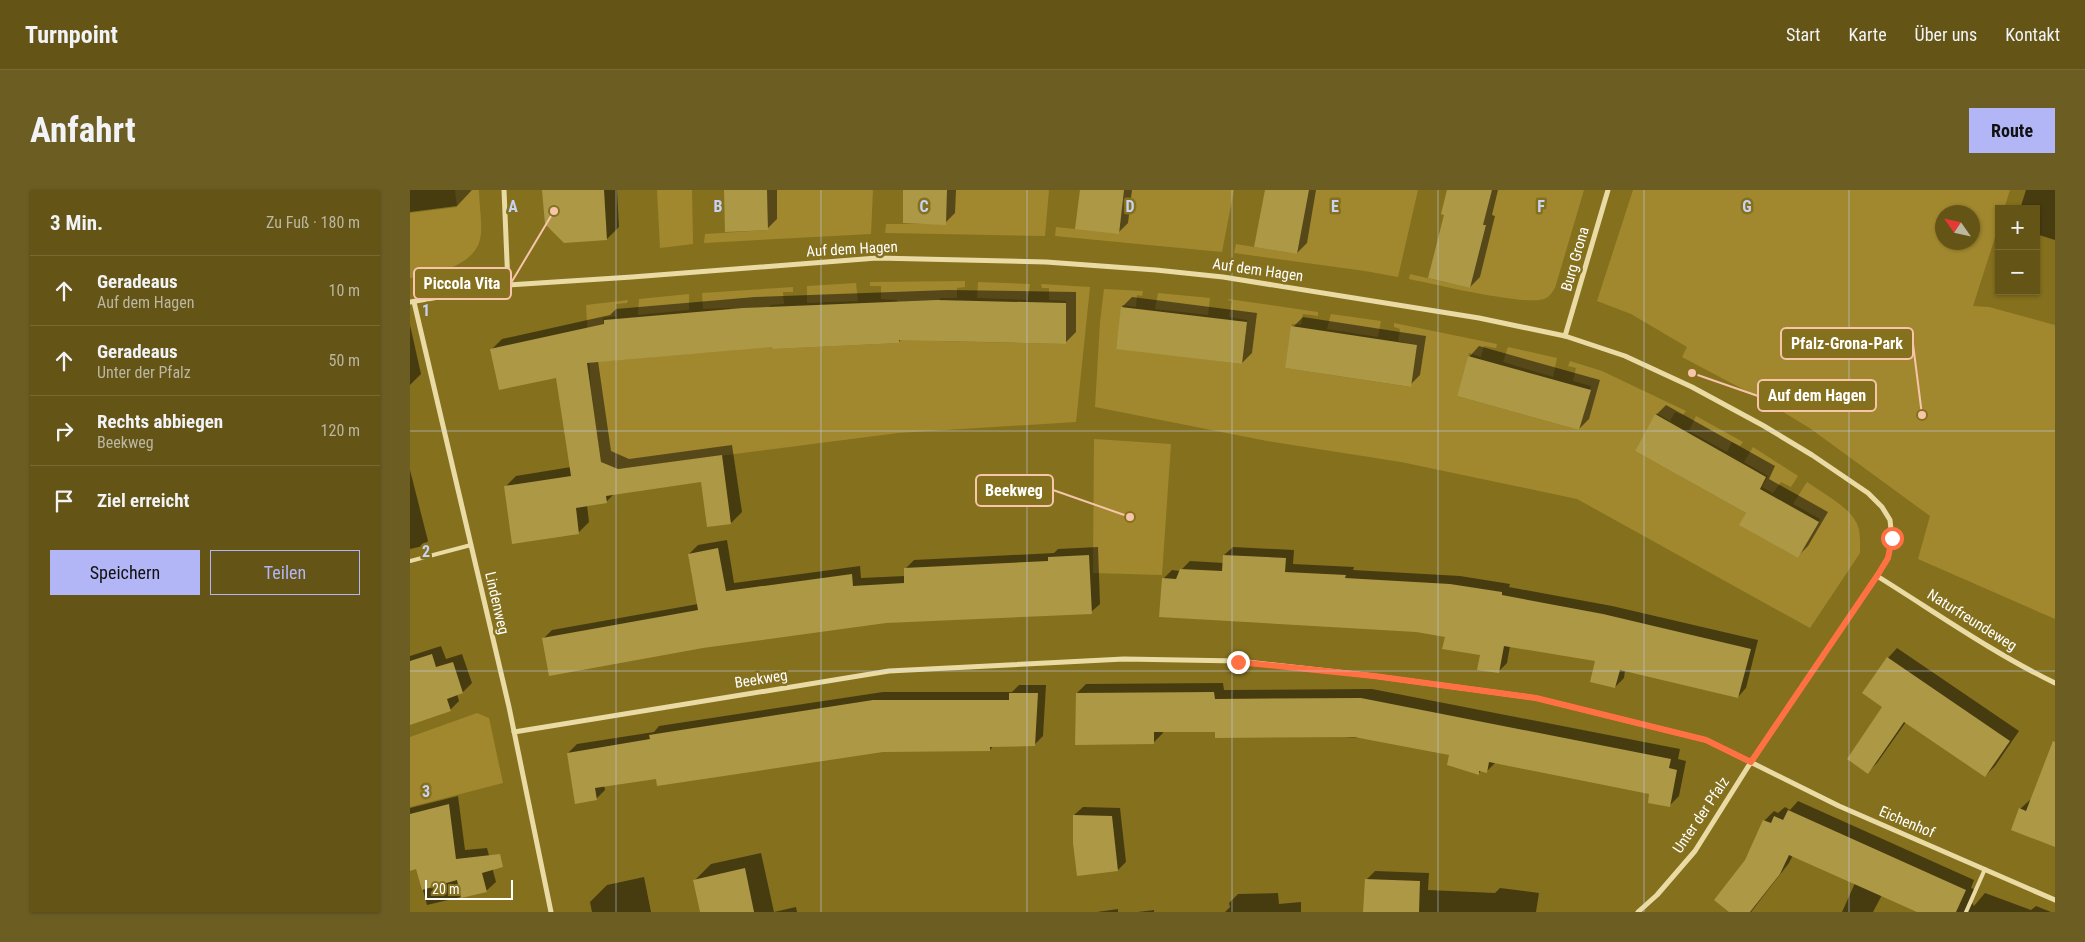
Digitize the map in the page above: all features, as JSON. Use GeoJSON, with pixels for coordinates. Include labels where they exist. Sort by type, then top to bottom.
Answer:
{"type":"FeatureCollection","features":[{"type":"Feature","properties":{"kind":"street"},"geometry":{"type":"LineString","coordinates":[[504,190],[508,285]]}},
{"type":"Feature","properties":{"kind":"street","name":"Burg Grona"},"geometry":{"type":"LineString","coordinates":[[1565,336],[1608,190]]}},
{"type":"Feature","properties":{"kind":"street","name":"Auf dem Hagen"},"geometry":{"type":"LineString","coordinates":[[412,302],[508,285],[877,258],[1046,262],[1223,277],[1479,318],[1565,336],[1625,356],[1692,387],[1780,436],[1868,493],[1882,507],[1890,520],[1892,538],[1888,558],[1877,576]]}},
{"type":"Feature","properties":{"kind":"street","name":"Lindenweg"},"geometry":{"type":"LineString","coordinates":[[412,302],[514,732],[551,912]]}},
{"type":"Feature","properties":{"kind":"street","name":"Naturfreundeweg"},"geometry":{"type":"LineString","coordinates":[[1877,576],[2035,674],[2055,683]]}},
{"type":"Feature","properties":{"kind":"street","name":"Unter der Pfalz"},"geometry":{"type":"LineString","coordinates":[[1638,912],[1657,895],[1694,851],[1751,762],[1877,576]]}},
{"type":"Feature","properties":{"kind":"street","name":"Beekweg"},"geometry":{"type":"LineString","coordinates":[[514,732],[888,671],[1124,659],[1228,661],[1374,676],[1536,698],[1706,740],[1751,762]]}},
{"type":"Feature","properties":{"kind":"street","name":"Eichenhof"},"geometry":{"type":"LineString","coordinates":[[1751,762],[1838,806],[2055,900]]}},
{"type":"Feature","properties":{"kind":"lane"},"geometry":{"type":"LineString","coordinates":[[410,561],[471,545]]}},
{"type":"Feature","properties":{"kind":"lane"},"geometry":{"type":"LineString","coordinates":[[1966,912],[1985,869]]}},
{"type":"Feature","properties":{"kind":"shaded area"},"geometry":{"type":"Polygon","coordinates":[[[455,190],[479,190],[481,233],[478,244],[473,253],[464,261],[454,266],[443,271],[410,278],[410,213],[457,207],[455,190]]]}},
{"type":"Feature","properties":{"kind":"shaded area"},"geometry":{"type":"Polygon","coordinates":[[[657,190],[692,190],[693,244],[660,248],[657,190]]]}},
{"type":"Feature","properties":{"kind":"shaded area"},"geometry":{"type":"Polygon","coordinates":[[[767,190],[873,190],[871,234],[704,243],[705,234],[768,230],[767,190]]]}},
{"type":"Feature","properties":{"kind":"shaded area"},"geometry":{"type":"Polygon","coordinates":[[[947,190],[1049,190],[1045,236],[885,233],[886,224],[946,224],[947,190]]]}},
{"type":"Feature","properties":{"kind":"shaded area"},"geometry":{"type":"Polygon","coordinates":[[[1124,190],[1234,190],[1222,252],[1055,236],[1056,227],[1075,229],[1124,190]]]}},
{"type":"Feature","properties":{"kind":"shaded area"},"geometry":{"type":"Polygon","coordinates":[[[1305,190],[1418,190],[1398,277],[1234,253],[1236,244],[1297,254],[1309,191],[1305,190]]]}},
{"type":"Feature","properties":{"kind":"shaded area"},"geometry":{"type":"Polygon","coordinates":[[[1492,190],[1584,190],[1555,288],[1549,296],[1544,299],[1518,300],[1409,279],[1410,274],[1470,288],[1486,226],[1483,225],[1492,190]]]}},
{"type":"Feature","properties":{"kind":"shaded area"},"geometry":{"type":"Polygon","coordinates":[[[1633,190],[2010,190],[2005,205],[1995,205],[1995,237],[1973,306],[1989,307],[2055,325],[2055,619],[1918,559],[1930,516],[1811,429],[1767,402],[1682,357],[1687,347],[1631,314],[1597,301],[1633,190]]]}},
{"type":"Feature","properties":{"kind":"shaded area"},"geometry":{"type":"Polygon","coordinates":[[[965,281],[965,287],[957,288],[957,298],[940,298],[939,341],[1065,344],[1066,301],[1049,300],[1049,288],[1042,288],[1041,284],[1090,287],[1076,422],[898,433],[602,471],[591,389],[586,305],[628,300],[627,303],[616,304],[616,316],[603,318],[607,361],[734,350],[730,308],[703,309],[702,293],[793,287],[793,292],[783,292],[784,304],[770,305],[773,349],[899,343],[897,300],[881,299],[881,286],[870,286],[870,282],[965,281]]]}},
{"type":"Feature","properties":{"kind":"shaded area"},"geometry":{"type":"Polygon","coordinates":[[[978,282],[1030,284],[1028,300],[977,298],[978,282]]]}},
{"type":"Feature","properties":{"kind":"shaded area"},"geometry":{"type":"Polygon","coordinates":[[[856,283],[858,301],[807,303],[807,286],[856,283]]]}},
{"type":"Feature","properties":{"kind":"shaded area"},"geometry":{"type":"Polygon","coordinates":[[[1104,289],[1143,291],[1142,296],[1137,295],[1136,307],[1122,305],[1116,348],[1242,364],[1247,320],[1229,317],[1232,301],[1228,299],[1318,312],[1318,316],[1303,314],[1301,325],[1292,324],[1285,368],[1410,387],[1417,345],[1398,341],[1400,329],[1394,327],[1394,323],[1497,344],[1496,348],[1484,346],[1481,357],[1469,353],[1457,396],[1579,430],[1591,386],[1573,381],[1576,368],[1568,366],[1570,361],[1602,371],[1686,411],[1683,415],[1675,412],[1670,421],[1656,413],[1635,451],[1746,513],[1740,525],[1798,558],[1820,519],[1793,504],[1807,482],[1847,510],[1852,516],[1859,529],[1860,553],[1810,628],[1577,499],[1401,462],[1267,441],[1095,407],[1104,289]]]}},
{"type":"Feature","properties":{"kind":"shaded area"},"geometry":{"type":"Polygon","coordinates":[[[1158,293],[1210,298],[1208,315],[1155,309],[1158,293]]]}},
{"type":"Feature","properties":{"kind":"shaded area"},"geometry":{"type":"Polygon","coordinates":[[[689,294],[689,310],[638,315],[639,299],[689,294]]]}},
{"type":"Feature","properties":{"kind":"shaded area"},"geometry":{"type":"Polygon","coordinates":[[[1331,314],[1381,321],[1378,337],[1327,329],[1331,314]]]}},
{"type":"Feature","properties":{"kind":"shaded area"},"geometry":{"type":"Polygon","coordinates":[[[1508,347],[1557,358],[1553,377],[1503,362],[1508,347]]]}},
{"type":"Feature","properties":{"kind":"shaded area"},"geometry":{"type":"Polygon","coordinates":[[[1696,416],[1743,442],[1740,446],[1732,442],[1727,452],[1689,431],[1696,416]]]}},
{"type":"Feature","properties":{"kind":"shaded area"},"geometry":{"type":"Polygon","coordinates":[[[1094,439],[1171,444],[1162,575],[1093,573],[1094,439]]]}},
{"type":"Feature","properties":{"kind":"shaded area"},"geometry":{"type":"Polygon","coordinates":[[[1753,447],[1798,476],[1791,487],[1781,482],[1773,493],[1762,487],[1768,476],[1744,462],[1753,447]]]}},
{"type":"Feature","properties":{"kind":"shaded area"},"geometry":{"type":"Polygon","coordinates":[[[477,713],[489,718],[503,783],[410,807],[410,737],[477,713]]]}},
{"type":"Feature","properties":{"kind":"building"},"geometry":{"type":"Polygon","coordinates":[[[542,190],[604,190],[607,240],[564,243],[545,224],[542,190]]]}},
{"type":"Feature","properties":{"kind":"building"},"geometry":{"type":"Polygon","coordinates":[[[724,190],[767,190],[768,230],[725,232],[724,190]]]}},
{"type":"Feature","properties":{"kind":"building"},"geometry":{"type":"Polygon","coordinates":[[[903,190],[947,190],[946,225],[903,223],[903,190]]]}},
{"type":"Feature","properties":{"kind":"building"},"geometry":{"type":"Polygon","coordinates":[[[1080,190],[1124,190],[1119,234],[1075,229],[1080,190]]]}},
{"type":"Feature","properties":{"kind":"building"},"geometry":{"type":"Polygon","coordinates":[[[1265,190],[1309,190],[1297,254],[1254,247],[1265,190]]]}},
{"type":"Feature","properties":{"kind":"building"},"geometry":{"type":"Polygon","coordinates":[[[1447,190],[1492,190],[1483,225],[1486,225],[1470,288],[1428,278],[1444,215],[1441,214],[1447,190]]]}},
{"type":"Feature","properties":{"kind":"building"},"geometry":{"type":"Polygon","coordinates":[[[937,300],[1066,303],[1066,344],[899,340],[899,343],[773,349],[772,347],[587,363],[601,462],[618,469],[722,455],[731,524],[707,527],[701,482],[606,496],[607,503],[576,508],[579,534],[512,544],[504,486],[571,476],[556,378],[499,390],[490,349],[604,324],[604,320],[743,308],[937,300]]]}},
{"type":"Feature","properties":{"kind":"building"},"geometry":{"type":"Polygon","coordinates":[[[1121,307],[1247,322],[1242,364],[1116,349],[1121,307]]]}},
{"type":"Feature","properties":{"kind":"building"},"geometry":{"type":"Polygon","coordinates":[[[1291,326],[1417,345],[1411,387],[1285,368],[1291,326]]]}},
{"type":"Feature","properties":{"kind":"building"},"geometry":{"type":"Polygon","coordinates":[[[1468,356],[1591,390],[1579,430],[1457,396],[1468,356]]]}},
{"type":"Feature","properties":{"kind":"building"},"geometry":{"type":"Polygon","coordinates":[[[1655,414],[1766,477],[1760,489],[1819,522],[1798,558],[1739,525],[1746,513],[1635,451],[1655,414]]]}},
{"type":"Feature","properties":{"kind":"building"},"geometry":{"type":"Polygon","coordinates":[[[718,548],[726,591],[852,574],[853,586],[904,583],[904,568],[1048,561],[1048,557],[1089,555],[1092,614],[886,623],[703,648],[549,676],[542,638],[698,610],[688,554],[718,548]]]}},
{"type":"Feature","properties":{"kind":"building"},"geometry":{"type":"Polygon","coordinates":[[[1223,555],[1286,558],[1285,572],[1346,575],[1345,578],[1450,584],[1502,592],[1502,595],[1603,614],[1751,649],[1738,698],[1620,670],[1615,688],[1590,682],[1595,661],[1504,646],[1499,673],[1477,670],[1480,655],[1442,649],[1445,637],[1416,632],[1159,617],[1162,578],[1176,579],[1180,569],[1222,571],[1223,555]]]}},
{"type":"Feature","properties":{"kind":"building"},"geometry":{"type":"Polygon","coordinates":[[[432,654],[436,667],[453,662],[463,693],[447,699],[451,711],[410,725],[410,661],[432,654]]]}},
{"type":"Feature","properties":{"kind":"building"},"geometry":{"type":"Polygon","coordinates":[[[1887,657],[2010,741],[1985,777],[1904,722],[1868,774],[1847,759],[1882,707],[1862,693],[1887,657]]]}},
{"type":"Feature","properties":{"kind":"building"},"geometry":{"type":"Polygon","coordinates":[[[1214,692],[1215,699],[1361,698],[1671,759],[1669,768],[1677,770],[1670,807],[1648,803],[1649,794],[1489,762],[1487,773],[1479,771],[1479,775],[1447,765],[1449,755],[1354,737],[1215,738],[1215,732],[1154,732],[1154,744],[1075,745],[1076,693],[1214,692]]]}},
{"type":"Feature","properties":{"kind":"building"},"geometry":{"type":"Polygon","coordinates":[[[1009,693],[1038,693],[1035,746],[990,747],[990,751],[883,752],[657,786],[656,779],[595,788],[597,800],[575,804],[567,753],[650,739],[649,735],[873,700],[1009,700],[1009,693]]]}},
{"type":"Feature","properties":{"kind":"building"},"geometry":{"type":"Polygon","coordinates":[[[2053,741],[2055,742],[2055,847],[2011,830],[2019,808],[2026,811],[2053,741]]]}},
{"type":"Feature","properties":{"kind":"building"},"geometry":{"type":"Polygon","coordinates":[[[449,804],[456,859],[500,854],[503,867],[482,873],[487,892],[461,898],[457,880],[422,890],[416,869],[410,871],[410,814],[449,804]]]}},
{"type":"Feature","properties":{"kind":"building"},"geometry":{"type":"Polygon","coordinates":[[[1788,810],[1966,890],[1956,912],[1917,912],[1789,855],[1780,874],[1750,912],[1729,912],[1714,900],[1745,860],[1763,820],[1771,823],[1774,816],[1783,820],[1788,810]]]}},
{"type":"Feature","properties":{"kind":"building"},"geometry":{"type":"Polygon","coordinates":[[[1073,815],[1112,816],[1118,871],[1077,876],[1073,843],[1073,815]]]}},
{"type":"Feature","properties":{"kind":"building"},"geometry":{"type":"Polygon","coordinates":[[[745,868],[754,912],[700,912],[693,880],[745,868]]]}},
{"type":"Feature","properties":{"kind":"building"},"geometry":{"type":"Polygon","coordinates":[[[1365,879],[1420,881],[1419,912],[1363,912],[1365,879]]]}},
{"type":"Feature","properties":{"kind":"place","name":"Piccola Vita"},"geometry":{"type":"Point","coordinates":[554,211]}},
{"type":"Feature","properties":{"kind":"place","name":"Auf dem Hagen"},"geometry":{"type":"Point","coordinates":[1692,373]}},
{"type":"Feature","properties":{"kind":"place","name":"Pfalz-Grona-Park"},"geometry":{"type":"Point","coordinates":[1922,415]}},
{"type":"Feature","properties":{"kind":"place","name":"Beekweg"},"geometry":{"type":"Point","coordinates":[1130,517]}},
{"type":"Feature","properties":{"kind":"route"},"geometry":{"type":"LineString","coordinates":[[1238,662],[1374,676],[1536,698],[1706,740],[1751,762],[1877,576],[1888,558],[1892,538]]}}]}
